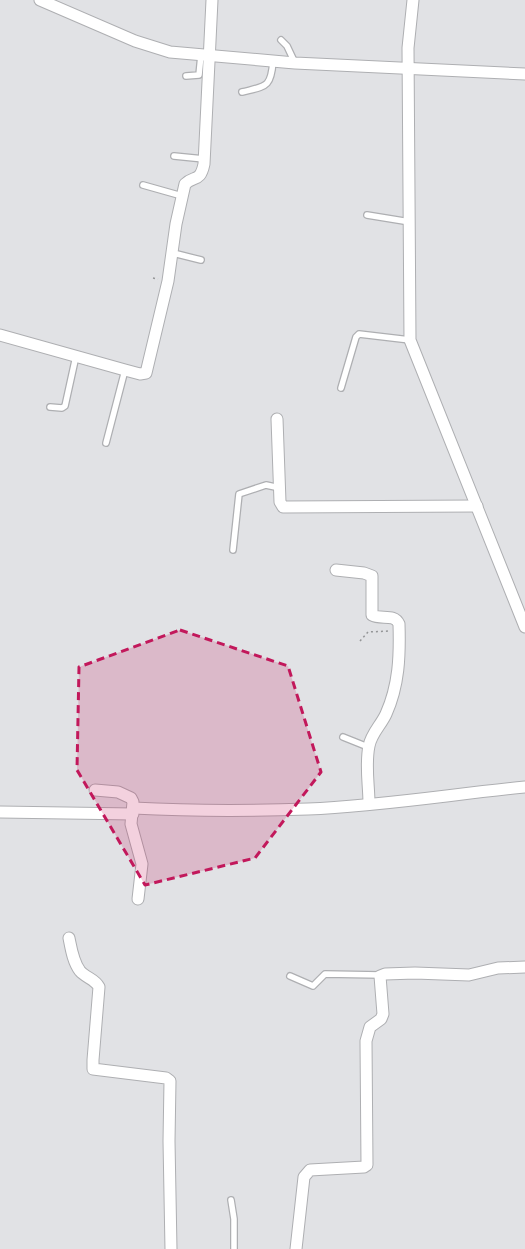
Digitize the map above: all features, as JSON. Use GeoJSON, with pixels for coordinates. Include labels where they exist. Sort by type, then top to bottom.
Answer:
{"type":"FeatureCollection","features":[{"type":"Feature","properties":{"kind":"street"},"geometry":{"type":"LineString","coordinates":[[40,0],[135,41],[170,52],[225,57],[272,66],[296,63],[408,74],[525,74]]}},
{"type":"Feature","properties":{"kind":"street"},"geometry":{"type":"LineString","coordinates":[[3,336],[140,374],[146,373],[163,303],[173,253],[176,224],[185,184],[199,176],[204,159],[212,0]]}},
{"type":"Feature","properties":{"kind":"street"},"geometry":{"type":"LineString","coordinates":[[413,0],[408,48],[410,340],[525,627]]}},
{"type":"Feature","properties":{"kind":"street"},"geometry":{"type":"LineString","coordinates":[[277,419],[280,502],[286,507],[477,506]]}},
{"type":"Feature","properties":{"kind":"street"},"geometry":{"type":"LineString","coordinates":[[336,570],[364,573],[372,576],[374,581],[372,615],[396,619],[399,624],[397,684],[385,716],[370,740],[368,747],[367,767],[369,804]]}},
{"type":"Feature","properties":{"kind":"street"},"geometry":{"type":"LineString","coordinates":[[0,812],[308,809],[525,787]]}},
{"type":"Feature","properties":{"kind":"street"},"geometry":{"type":"LineString","coordinates":[[95,790],[118,792],[131,798],[133,811],[132,824],[142,864],[138,899]]}},
{"type":"Feature","properties":{"kind":"street"},"geometry":{"type":"LineString","coordinates":[[69,938],[76,964],[81,972],[94,980],[99,987],[93,1068],[103,1071],[166,1078],[170,1081],[169,1141],[171,1249]]}},
{"type":"Feature","properties":{"kind":"street"},"geometry":{"type":"LineString","coordinates":[[296,1249],[304,1177],[306,1172],[314,1169],[364,1167],[367,1165],[366,1041],[370,1027],[381,1019],[381,975],[415,973],[469,975],[498,968],[525,967]]}},
{"type":"Feature","properties":{"kind":"lane"},"geometry":{"type":"LineString","coordinates":[[281,40],[287,46],[296,63]]}},
{"type":"Feature","properties":{"kind":"lane"},"geometry":{"type":"LineString","coordinates":[[186,76],[199,76],[208,56]]}},
{"type":"Feature","properties":{"kind":"lane"},"geometry":{"type":"LineString","coordinates":[[242,92],[260,88],[268,84],[272,66]]}},
{"type":"Feature","properties":{"kind":"lane"},"geometry":{"type":"LineString","coordinates":[[174,156],[204,159]]}},
{"type":"Feature","properties":{"kind":"lane"},"geometry":{"type":"LineString","coordinates":[[144,185],[182,196]]}},
{"type":"Feature","properties":{"kind":"lane"},"geometry":{"type":"LineString","coordinates":[[367,215],[410,222]]}},
{"type":"Feature","properties":{"kind":"lane"},"geometry":{"type":"LineString","coordinates":[[173,253],[201,260]]}},
{"type":"Feature","properties":{"kind":"lane"},"geometry":{"type":"LineString","coordinates":[[341,388],[356,337],[359,334],[410,340]]}},
{"type":"Feature","properties":{"kind":"lane"},"geometry":{"type":"LineString","coordinates":[[50,407],[62,408],[65,406],[76,356]]}},
{"type":"Feature","properties":{"kind":"lane"},"geometry":{"type":"LineString","coordinates":[[106,443],[125,370]]}},
{"type":"Feature","properties":{"kind":"lane"},"geometry":{"type":"LineString","coordinates":[[233,550],[239,494],[266,485],[280,488]]}},
{"type":"Feature","properties":{"kind":"lane"},"geometry":{"type":"LineString","coordinates":[[342,737],[368,747]]}},
{"type":"Feature","properties":{"kind":"lane"},"geometry":{"type":"LineString","coordinates":[[290,976],[310,985],[325,974],[381,975]]}},
{"type":"Feature","properties":{"kind":"lane"},"geometry":{"type":"LineString","coordinates":[[231,1200],[234,1219],[234,1249]]}},
{"type":"Feature","properties":{"kind":"path"},"geometry":{"type":"LineString","coordinates":[[360,640],[368,632],[373,630],[385,630],[399,635]]}},
{"type":"Feature","properties":{"kind":"highlighted area"},"geometry":{"type":"Polygon","coordinates":[[[180,630],[288,666],[321,772],[255,858],[145,885],[77,770],[79,667],[180,630]]]}}]}
